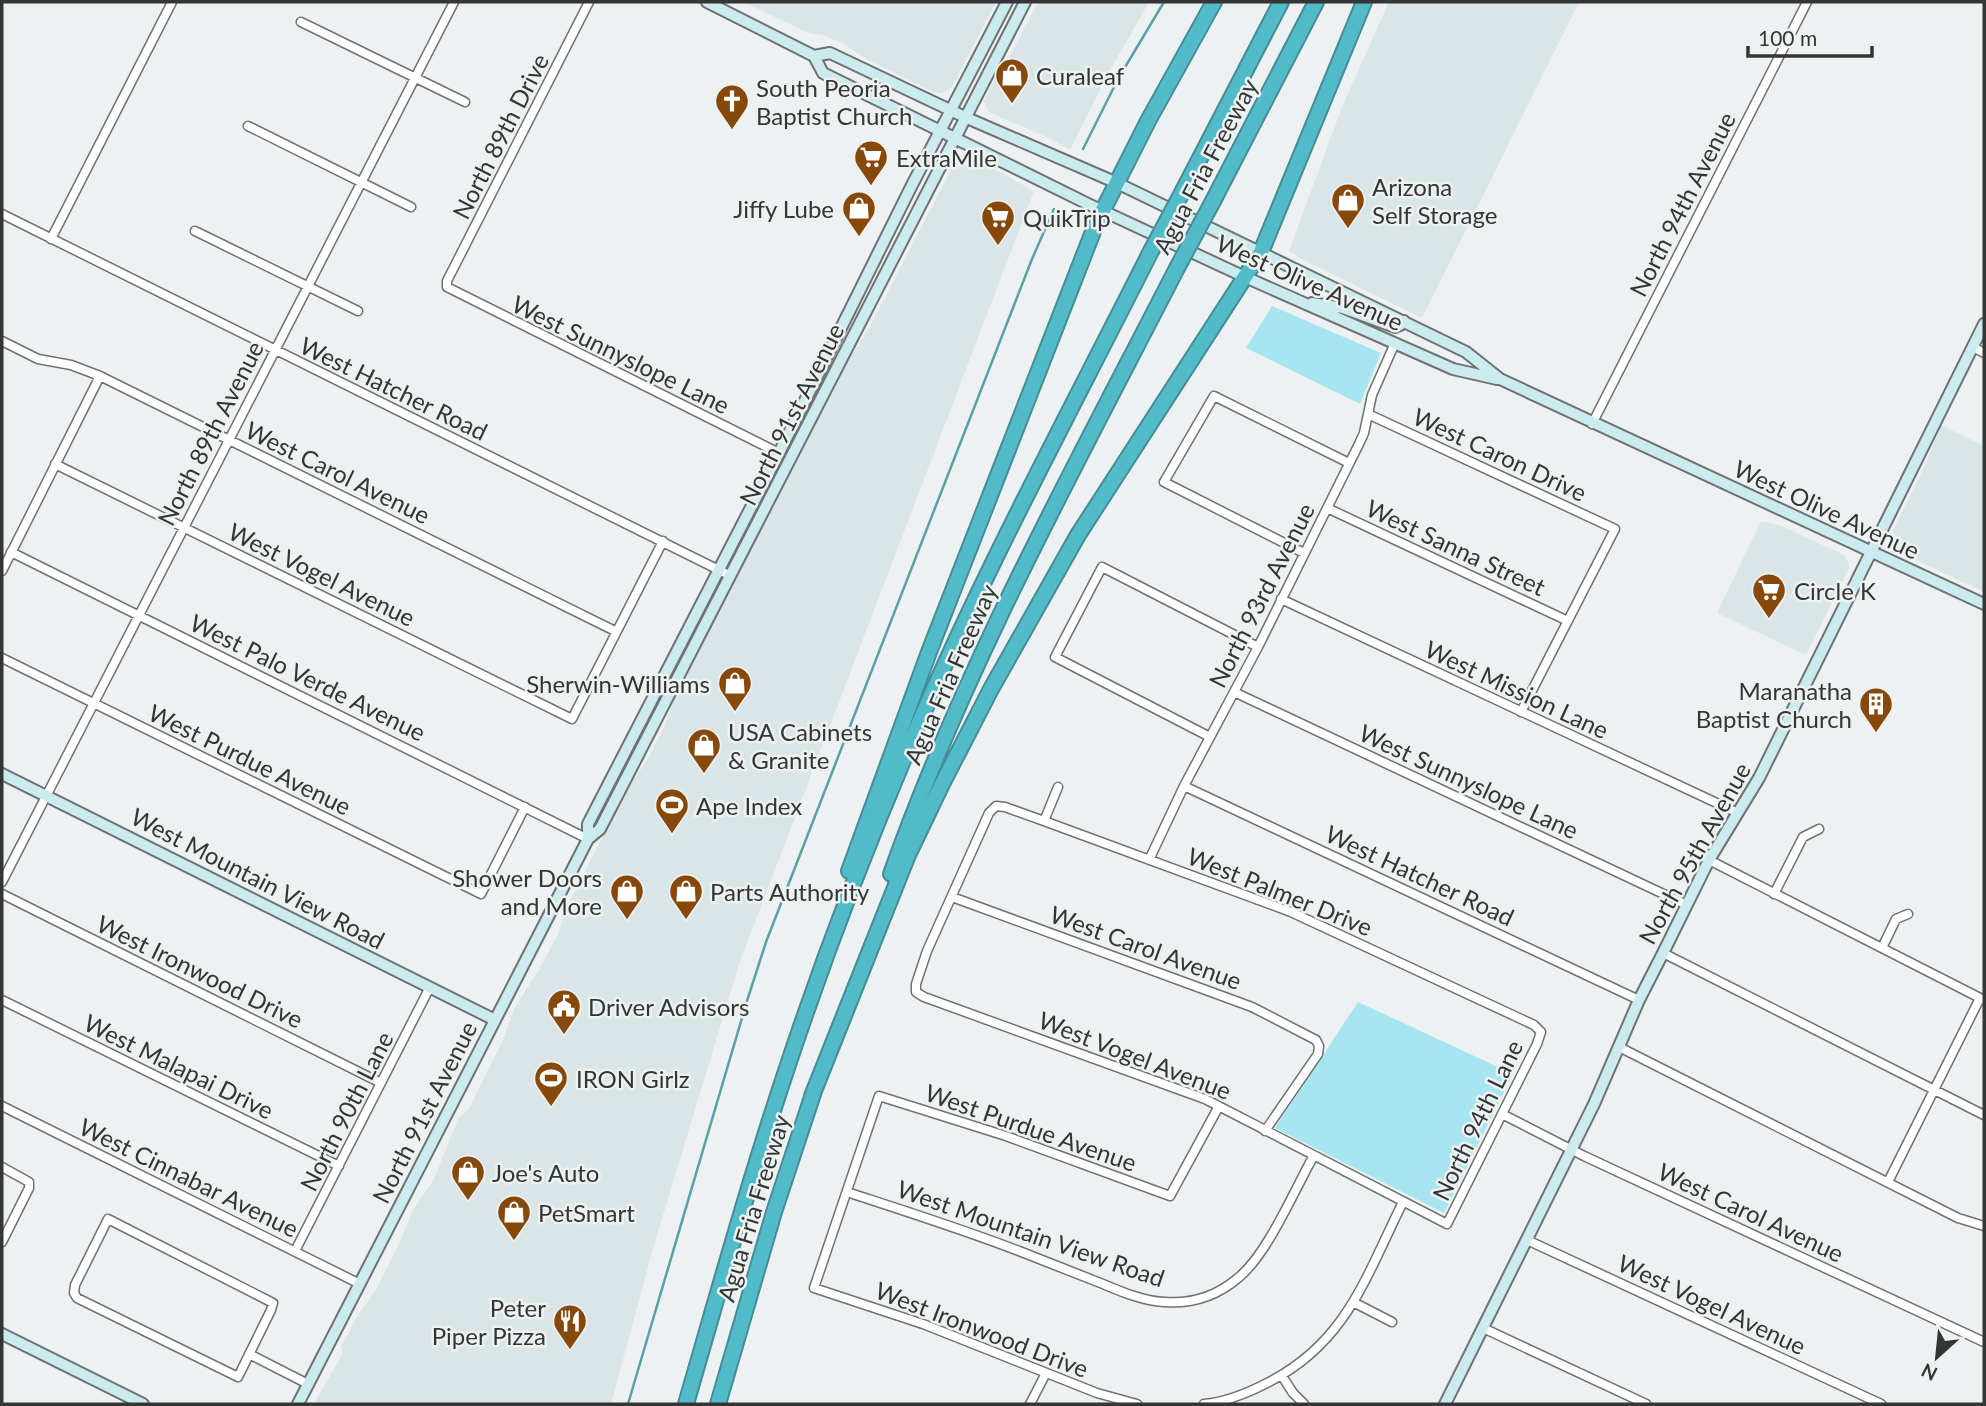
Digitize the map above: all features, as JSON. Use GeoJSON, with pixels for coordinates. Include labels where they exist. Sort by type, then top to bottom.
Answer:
{"type":"FeatureCollection","features":[{"type":"Feature","properties":{"kind":"highway"},"geometry":{"type":"LineString","coordinates":[[837,927],[846,877],[929,652],[1102,211],[1214,2]]}},
{"type":"Feature","properties":{"kind":"highway","name":"Agua Fria Freeway"},"geometry":{"type":"LineString","coordinates":[[686,1404],[741,1214],[788,1066],[837,927],[909,748],[969,612],[1151,251],[1281,2]]}},
{"type":"Feature","properties":{"kind":"highway","name":"Agua Fria Freeway"},"geometry":{"type":"LineString","coordinates":[[718,1404],[774,1212],[812,1096],[908,826],[958,703],[1017,581],[1316,2]]}},
{"type":"Feature","properties":{"kind":"highway"},"geometry":{"type":"LineString","coordinates":[[812,1096],[908,855],[941,786],[991,689],[1089,518],[1261,252],[1364,2]]}},
{"type":"Feature","properties":{"kind":"main road","name":"West Olive Avenue"},"geometry":{"type":"LineString","coordinates":[[707,2],[814,56],[823,72],[1102,211],[1453,369],[1500,379]]}},
{"type":"Feature","properties":{"kind":"main road","name":"North 91st Avenue"},"geometry":{"type":"LineString","coordinates":[[588,839],[588,824],[1007,2]]}},
{"type":"Feature","properties":{"kind":"main road","name":"North 91st Avenue"},"geometry":{"type":"LineString","coordinates":[[298,1404],[588,839],[600,830],[1025,2]]}},
{"type":"Feature","properties":{"kind":"main road","name":"West Olive Avenue"},"geometry":{"type":"LineString","coordinates":[[814,56],[830,53],[967,118],[1117,183],[1404,321],[1465,352],[1500,379],[1592,424],[1984,604]]}},
{"type":"Feature","properties":{"kind":"main road"},"geometry":{"type":"LineString","coordinates":[[880,251],[894,259]]}},
{"type":"Feature","properties":{"kind":"main road"},"geometry":{"type":"LineString","coordinates":[[1302,302],[1343,308],[1395,327],[1404,321]]}},
{"type":"Feature","properties":{"kind":"main road","name":"North 95th Avenue"},"geometry":{"type":"LineString","coordinates":[[1445,1404],[1572,1150],[1639,1000],[1709,860],[1759,778],[1984,324]]}},
{"type":"Feature","properties":{"kind":"main road"},"geometry":{"type":"LineString","coordinates":[[833,346],[846,353]]}},
{"type":"Feature","properties":{"kind":"main road"},"geometry":{"type":"LineString","coordinates":[[779,453],[791,459]]}},
{"type":"Feature","properties":{"kind":"main road"},"geometry":{"type":"LineString","coordinates":[[652,701],[664,706]]}},
{"type":"Feature","properties":{"kind":"main road","name":"West Mountain View Road"},"geometry":{"type":"LineString","coordinates":[[2,774],[495,1020]]}},
{"type":"Feature","properties":{"kind":"main road"},"geometry":{"type":"LineString","coordinates":[[2,1334],[143,1404]]}},
{"type":"Feature","properties":{"kind":"street"},"geometry":{"type":"LineString","coordinates":[[51,239],[172,2]]}},
{"type":"Feature","properties":{"kind":"street","name":"North 89th Avenue"},"geometry":{"type":"LineString","coordinates":[[2,883],[454,2]]}},
{"type":"Feature","properties":{"kind":"street","name":"North 89th Drive"},"geometry":{"type":"LineString","coordinates":[[447,287],[447,281],[589,2]]}},
{"type":"Feature","properties":{"kind":"street","name":"North 94th Avenue"},"geometry":{"type":"LineString","coordinates":[[1592,424],[1807,2]]}},
{"type":"Feature","properties":{"kind":"street"},"geometry":{"type":"LineString","coordinates":[[301,22],[465,102]]}},
{"type":"Feature","properties":{"kind":"street"},"geometry":{"type":"LineString","coordinates":[[248,126],[411,207]]}},
{"type":"Feature","properties":{"kind":"street","name":"West Hatcher Road"},"geometry":{"type":"LineString","coordinates":[[2,214],[731,576]]}},
{"type":"Feature","properties":{"kind":"street"},"geometry":{"type":"LineString","coordinates":[[195,231],[358,311]]}},
{"type":"Feature","properties":{"kind":"street","name":"West Sunnyslope Lane"},"geometry":{"type":"LineString","coordinates":[[447,287],[779,453]]}},
{"type":"Feature","properties":{"kind":"street","name":"West Carol Avenue"},"geometry":{"type":"LineString","coordinates":[[2,341],[38,359],[71,365],[100,376],[615,631]]}},
{"type":"Feature","properties":{"kind":"street","name":"North 93rd Avenue"},"geometry":{"type":"LineString","coordinates":[[1149,860],[1364,433],[1372,395],[1395,343]]}},
{"type":"Feature","properties":{"kind":"street"},"geometry":{"type":"LineString","coordinates":[[1973,347],[1984,353]]}},
{"type":"Feature","properties":{"kind":"street"},"geometry":{"type":"LineString","coordinates":[[2,571],[100,376]]}},
{"type":"Feature","properties":{"kind":"street"},"geometry":{"type":"LineString","coordinates":[[1304,553],[1164,482],[1214,396],[1349,463]]}},
{"type":"Feature","properties":{"kind":"street","name":"West Caron Drive"},"geometry":{"type":"LineString","coordinates":[[1368,414],[1615,529],[1568,621]]}},
{"type":"Feature","properties":{"kind":"street","name":"West Vogel Avenue"},"geometry":{"type":"LineString","coordinates":[[55,464],[572,719],[615,631]]}},
{"type":"Feature","properties":{"kind":"street","name":"West Sanna Street"},"geometry":{"type":"LineString","coordinates":[[1327,508],[1568,621]]}},
{"type":"Feature","properties":{"kind":"street"},"geometry":{"type":"LineString","coordinates":[[615,631],[663,541]]}},
{"type":"Feature","properties":{"kind":"street","name":"West Palo Verde Avenue"},"geometry":{"type":"LineString","coordinates":[[12,552],[588,839]]}},
{"type":"Feature","properties":{"kind":"street"},"geometry":{"type":"LineString","coordinates":[[1210,737],[1055,657],[1102,567],[1258,646]]}},
{"type":"Feature","properties":{"kind":"street","name":"West Mission Lane"},"geometry":{"type":"LineString","coordinates":[[1281,599],[1738,813]]}},
{"type":"Feature","properties":{"kind":"street"},"geometry":{"type":"LineString","coordinates":[[1521,712],[1568,621]]}},
{"type":"Feature","properties":{"kind":"street","name":"West Purdue Avenue"},"geometry":{"type":"LineString","coordinates":[[2,658],[481,894],[525,807]]}},
{"type":"Feature","properties":{"kind":"street","name":"West Sunnyslope Lane"},"geometry":{"type":"LineString","coordinates":[[1234,692],[1687,905]]}},
{"type":"Feature","properties":{"kind":"street","name":"West Hatcher Road"},"geometry":{"type":"LineString","coordinates":[[1184,786],[1639,1000]]}},
{"type":"Feature","properties":{"kind":"street"},"geometry":{"type":"LineString","coordinates":[[1044,821],[1058,788]]}},
{"type":"Feature","properties":{"kind":"street","name":"West Palmer Drive"},"geometry":{"type":"LineString","coordinates":[[952,897],[989,813],[996,806],[1005,807],[1301,916],[1534,1025],[1541,1032]]}},
{"type":"Feature","properties":{"kind":"street"},"geometry":{"type":"LineString","coordinates":[[1774,894],[1802,837],[1819,829]]}},
{"type":"Feature","properties":{"kind":"street"},"geometry":{"type":"LineString","coordinates":[[1709,860],[1982,999],[1888,1182]]}},
{"type":"Feature","properties":{"kind":"street","name":"West Ironwood Drive"},"geometry":{"type":"LineString","coordinates":[[2,894],[381,1083]]}},
{"type":"Feature","properties":{"kind":"street","name":"West Carol Avenue"},"geometry":{"type":"LineString","coordinates":[[952,897],[1252,1007],[1316,1040],[1319,1046],[1318,1054],[1265,1131]]}},
{"type":"Feature","properties":{"kind":"street","name":"West Vogel Avenue"},"geometry":{"type":"LineString","coordinates":[[952,897],[924,959],[916,992],[1219,1106],[1447,1224]]}},
{"type":"Feature","properties":{"kind":"street"},"geometry":{"type":"LineString","coordinates":[[1882,948],[1896,919],[1908,914]]}},
{"type":"Feature","properties":{"kind":"street"},"geometry":{"type":"LineString","coordinates":[[1663,953],[1984,1115]]}},
{"type":"Feature","properties":{"kind":"street","name":"North 90th Lane"},"geometry":{"type":"LineString","coordinates":[[295,1251],[430,988]]}},
{"type":"Feature","properties":{"kind":"street","name":"West Malapai Drive"},"geometry":{"type":"LineString","coordinates":[[2,1000],[339,1166]]}},
{"type":"Feature","properties":{"kind":"street","name":"North 94th Lane"},"geometry":{"type":"LineString","coordinates":[[1447,1224],[1541,1032]]}},
{"type":"Feature","properties":{"kind":"street"},"geometry":{"type":"LineString","coordinates":[[1619,1047],[1958,1218],[1984,1226]]}},
{"type":"Feature","properties":{"kind":"street","name":"West Purdue Avenue"},"geometry":{"type":"LineString","coordinates":[[847,1192],[879,1096],[1006,1136],[1171,1196],[1219,1106]]}},
{"type":"Feature","properties":{"kind":"street","name":"West Cinnabar Avenue"},"geometry":{"type":"LineString","coordinates":[[2,1106],[360,1283]]}},
{"type":"Feature","properties":{"kind":"street","name":"West Carol Avenue"},"geometry":{"type":"LineString","coordinates":[[1502,1114],[1572,1150],[1984,1342]]}},
{"type":"Feature","properties":{"kind":"street","name":"West Mountain View Road"},"geometry":{"type":"LineString","coordinates":[[847,1192],[979,1236],[1140,1298],[1164,1303],[1202,1299],[1230,1284],[1257,1258],[1313,1157]]}},
{"type":"Feature","properties":{"kind":"street"},"geometry":{"type":"LineString","coordinates":[[2,1167],[29,1182],[29,1188],[2,1242]]}},
{"type":"Feature","properties":{"kind":"street","name":"West Ironwood Drive"},"geometry":{"type":"LineString","coordinates":[[847,1192],[814,1288],[923,1324],[1105,1396],[1137,1404]]}},
{"type":"Feature","properties":{"kind":"street"},"geometry":{"type":"LineString","coordinates":[[1204,1404],[1238,1397],[1282,1376],[1304,1361],[1328,1339],[1353,1302],[1404,1202]]}},
{"type":"Feature","properties":{"kind":"street"},"geometry":{"type":"LineString","coordinates":[[108,1219],[273,1303],[249,1354],[238,1377],[77,1298],[74,1293],[75,1285],[108,1219]]}},
{"type":"Feature","properties":{"kind":"street","name":"West Vogel Avenue"},"geometry":{"type":"LineString","coordinates":[[1527,1240],[1881,1404]]}},
{"type":"Feature","properties":{"kind":"street"},"geometry":{"type":"LineString","coordinates":[[1353,1302],[1392,1322]]}},
{"type":"Feature","properties":{"kind":"street"},"geometry":{"type":"LineString","coordinates":[[1483,1328],[1646,1404]]}},
{"type":"Feature","properties":{"kind":"street"},"geometry":{"type":"LineString","coordinates":[[249,1354],[309,1384]]}},
{"type":"Feature","properties":{"kind":"street"},"geometry":{"type":"LineString","coordinates":[[1030,1404],[1046,1373]]}},
{"type":"Feature","properties":{"kind":"street"},"geometry":{"type":"LineString","coordinates":[[1282,1376],[1304,1404]]}},
{"type":"Feature","properties":{"kind":"shaded area"},"geometry":{"type":"Polygon","coordinates":[[[743,2],[996,2],[953,85],[942,93],[933,92],[866,59],[844,44],[823,35],[809,33],[743,2]]]}},
{"type":"Feature","properties":{"kind":"shaded area"},"geometry":{"type":"Polygon","coordinates":[[[1038,2],[1149,2],[1105,79],[1070,150],[989,112],[984,101],[1038,2]]]}},
{"type":"Feature","properties":{"kind":"shaded area"},"geometry":{"type":"Polygon","coordinates":[[[1389,2],[1579,2],[1422,318],[1289,251],[1342,107],[1389,2]]]}},
{"type":"Feature","properties":{"kind":"shaded area"},"geometry":{"type":"Polygon","coordinates":[[[968,154],[1034,191],[739,964],[654,1245],[611,1404],[314,1404],[342,1355],[342,1345],[356,1318],[375,1291],[399,1244],[413,1210],[434,1179],[459,1118],[469,1109],[503,1040],[514,1009],[558,934],[569,902],[627,790],[649,757],[665,725],[676,693],[846,365],[870,326],[955,162],[960,156],[968,154]]]}},
{"type":"Feature","properties":{"kind":"shaded area"},"geometry":{"type":"Polygon","coordinates":[[[1272,306],[1381,353],[1360,404],[1246,348],[1272,306]]]}},
{"type":"Feature","properties":{"kind":"shaded area"},"geometry":{"type":"Polygon","coordinates":[[[1941,425],[1984,446],[1984,592],[1895,550],[1890,541],[1941,425]]]}},
{"type":"Feature","properties":{"kind":"shaded area"},"geometry":{"type":"Polygon","coordinates":[[[1761,521],[1782,526],[1844,555],[1848,562],[1849,568],[1806,655],[1717,613],[1761,521]]]}},
{"type":"Feature","properties":{"kind":"shaded area"},"geometry":{"type":"Polygon","coordinates":[[[1358,1002],[1513,1074],[1444,1213],[1275,1128],[1358,1002]]]}},
{"type":"Feature","properties":{"kind":"waterway"},"geometry":{"type":"LineString","coordinates":[[1083,149],[1118,79],[1164,2]]}},
{"type":"Feature","properties":{"kind":"waterway"},"geometry":{"type":"LineString","coordinates":[[628,1404],[766,942],[1032,259],[1054,209]]}},
{"type":"Feature","properties":{"kind":"place","name":"Curaleaf"},"geometry":{"type":"Point","coordinates":[1012,105]}},
{"type":"Feature","properties":{"kind":"place","name":"South Peoria Baptist Church"},"geometry":{"type":"Point","coordinates":[732,131]}},
{"type":"Feature","properties":{"kind":"place","name":"ExtraMile"},"geometry":{"type":"Point","coordinates":[871,187]}},
{"type":"Feature","properties":{"kind":"place","name":"Arizona Self Storage"},"geometry":{"type":"Point","coordinates":[1348,230]}},
{"type":"Feature","properties":{"kind":"place","name":"Jiffy Lube"},"geometry":{"type":"Point","coordinates":[859,238]}},
{"type":"Feature","properties":{"kind":"place","name":"QuikTrip"},"geometry":{"type":"Point","coordinates":[998,247]}},
{"type":"Feature","properties":{"kind":"place","name":"Circle K"},"geometry":{"type":"Point","coordinates":[1769,620]}},
{"type":"Feature","properties":{"kind":"place","name":"Sherwin-Williams"},"geometry":{"type":"Point","coordinates":[735,713]}},
{"type":"Feature","properties":{"kind":"place","name":"Maranatha Baptist Church"},"geometry":{"type":"Point","coordinates":[1876,734]}},
{"type":"Feature","properties":{"kind":"place","name":"USA Cabinets & Granite"},"geometry":{"type":"Point","coordinates":[704,775]}},
{"type":"Feature","properties":{"kind":"place","name":"Ape Index"},"geometry":{"type":"Point","coordinates":[672,835]}},
{"type":"Feature","properties":{"kind":"place","name":"Shower Doors and More"},"geometry":{"type":"Point","coordinates":[627,921]}},
{"type":"Feature","properties":{"kind":"place","name":"Parts Authority"},"geometry":{"type":"Point","coordinates":[686,921]}},
{"type":"Feature","properties":{"kind":"place","name":"Driver Advisors"},"geometry":{"type":"Point","coordinates":[564,1036]}},
{"type":"Feature","properties":{"kind":"place","name":"IRON Girlz"},"geometry":{"type":"Point","coordinates":[551,1108]}},
{"type":"Feature","properties":{"kind":"place","name":"Joe's Auto"},"geometry":{"type":"Point","coordinates":[468,1202]}},
{"type":"Feature","properties":{"kind":"place","name":"PetSmart"},"geometry":{"type":"Point","coordinates":[514,1242]}},
{"type":"Feature","properties":{"kind":"place","name":"Peter Piper Pizza"},"geometry":{"type":"Point","coordinates":[570,1351]}}]}
